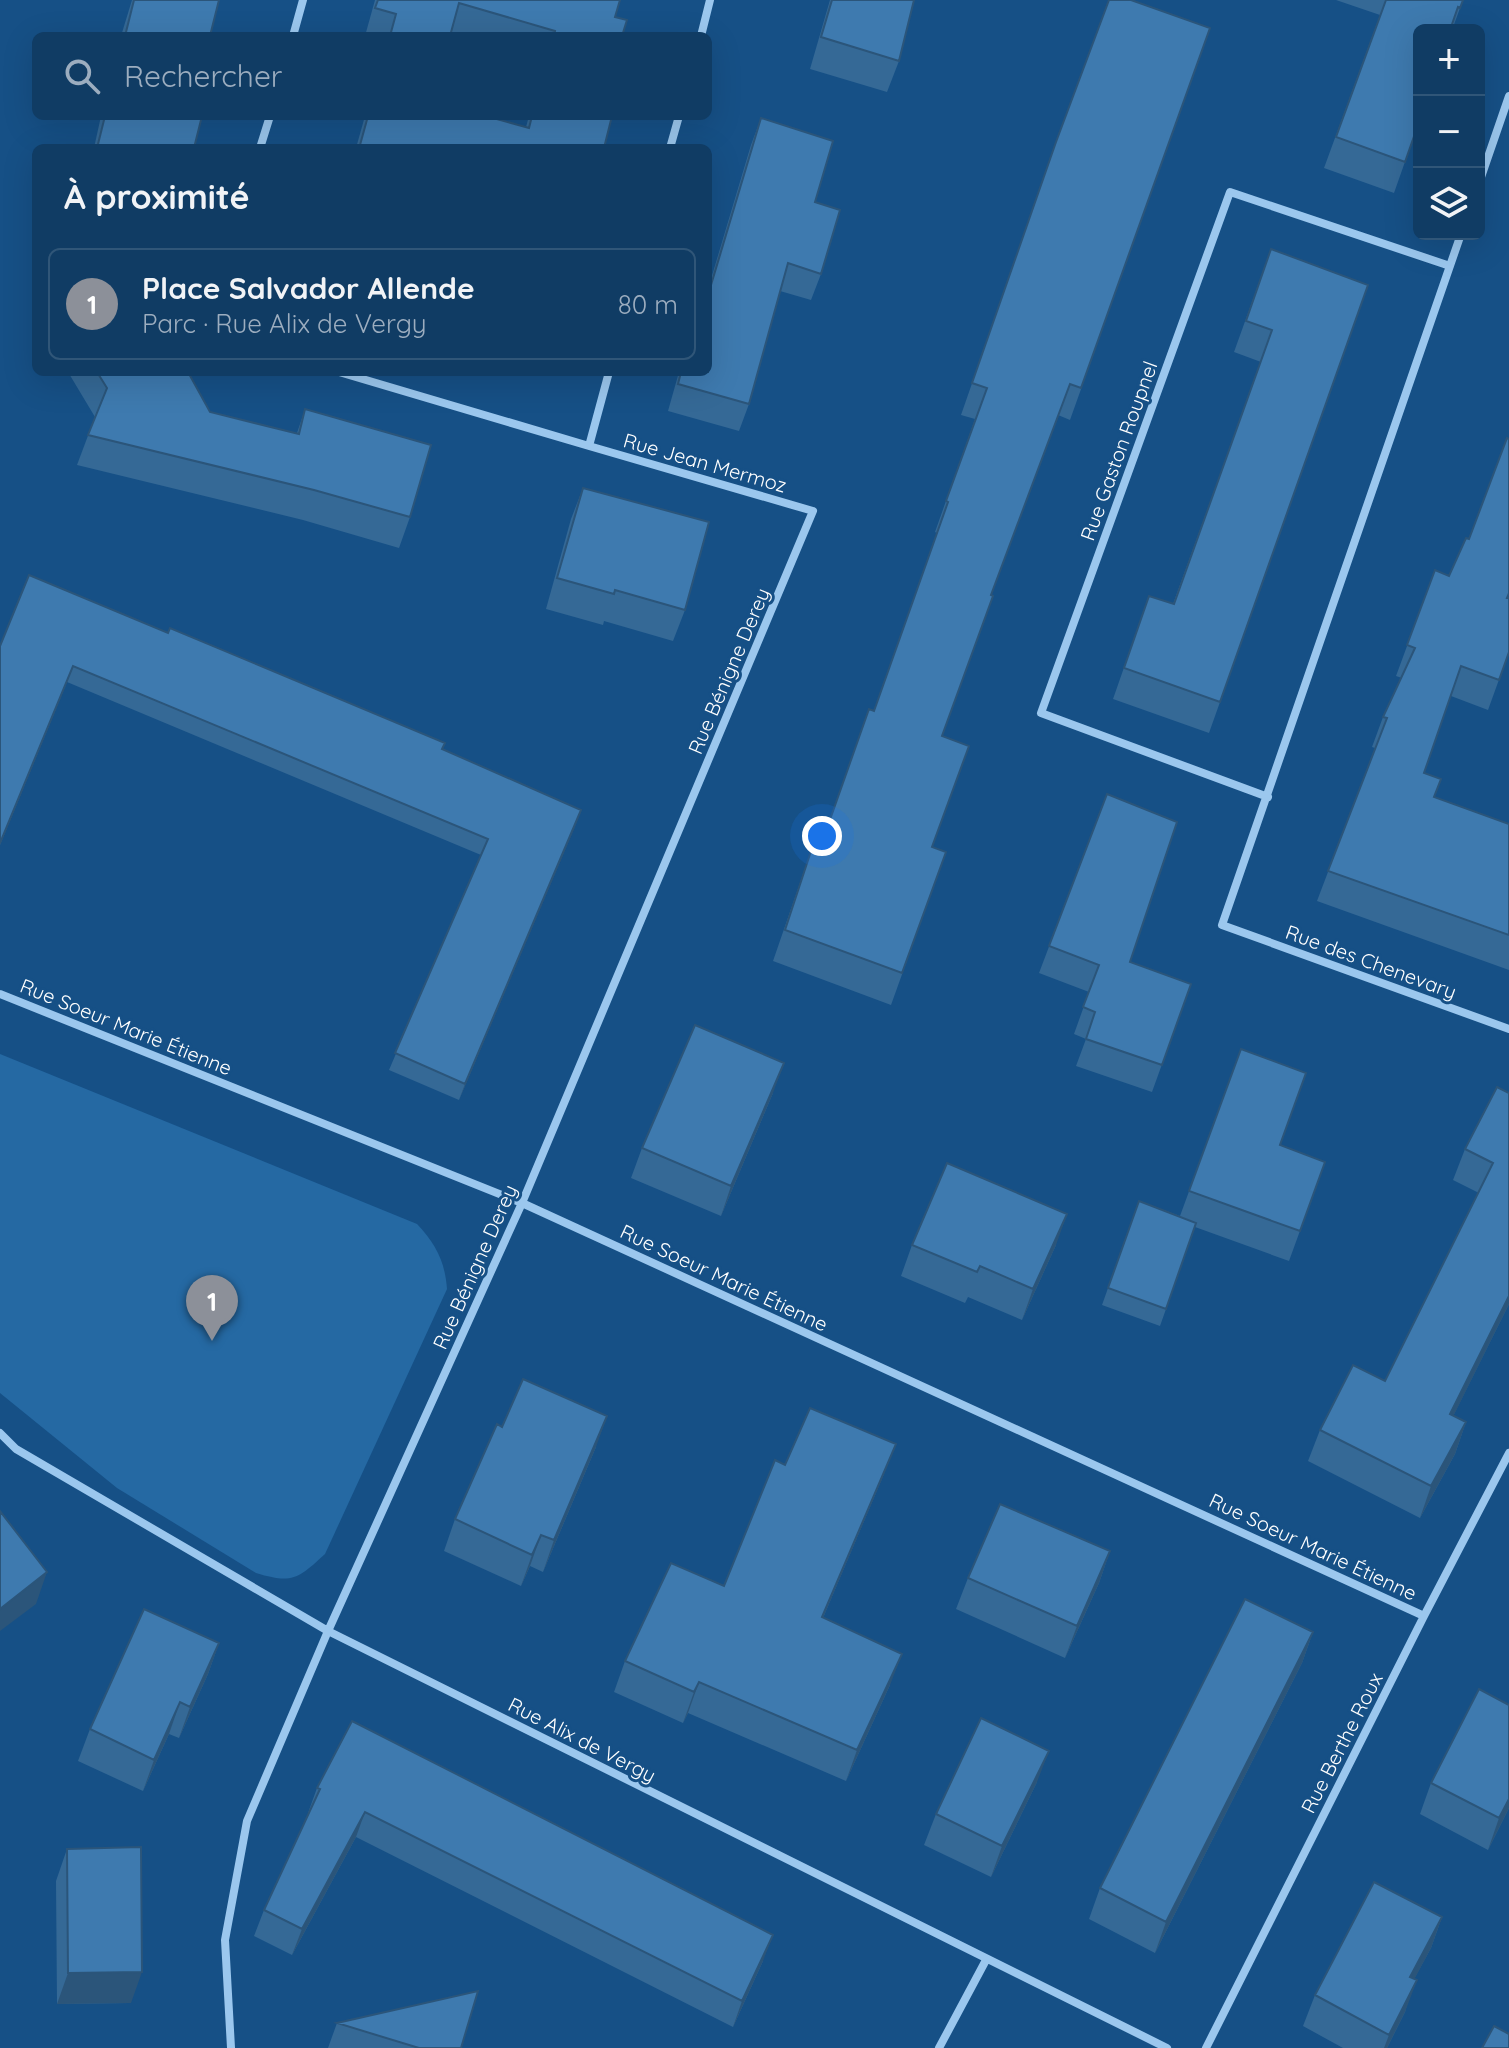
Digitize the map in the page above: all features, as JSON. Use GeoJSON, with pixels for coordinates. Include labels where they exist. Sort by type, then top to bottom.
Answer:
{"type":"FeatureCollection","features":[{"type":"Feature","properties":{"kind":"street"},"geometry":{"type":"LineString","coordinates":[[294,32],[303,0]]}},
{"type":"Feature","properties":{"kind":"street"},"geometry":{"type":"LineString","coordinates":[[702,32],[710,0]]}},
{"type":"Feature","properties":{"kind":"street"},"geometry":{"type":"LineString","coordinates":[[1484,168],[1509,96]]}},
{"type":"Feature","properties":{"kind":"street"},"geometry":{"type":"LineString","coordinates":[[261,144],[269,120]]}},
{"type":"Feature","properties":{"kind":"street"},"geometry":{"type":"LineString","coordinates":[[671,144],[678,120]]}},
{"type":"Feature","properties":{"kind":"street","name":"Rue Gaston Roupnel"},"geometry":{"type":"LineString","coordinates":[[1268,797],[1041,713],[1230,192],[1450,266]]}},
{"type":"Feature","properties":{"kind":"street"},"geometry":{"type":"LineString","coordinates":[[1268,797],[1459,240]]}},
{"type":"Feature","properties":{"kind":"street","name":"Rue Jean Mermoz"},"geometry":{"type":"LineString","coordinates":[[353,376],[813,511]]}},
{"type":"Feature","properties":{"kind":"street"},"geometry":{"type":"LineString","coordinates":[[589,446],[608,376]]}},
{"type":"Feature","properties":{"kind":"street","name":"Rue Bénigne Derey"},"geometry":{"type":"LineString","coordinates":[[231,2048],[225,1940],[247,1821],[328,1631],[522,1203],[813,511]]}},
{"type":"Feature","properties":{"kind":"street","name":"Rue des Chenevary"},"geometry":{"type":"LineString","coordinates":[[1268,797],[1222,925],[1509,1029]]}},
{"type":"Feature","properties":{"kind":"street","name":"Rue Soeur Marie Étienne"},"geometry":{"type":"LineString","coordinates":[[0,994],[522,1203],[1424,1616]]}},
{"type":"Feature","properties":{"kind":"street","name":"Rue Alix de Vergy"},"geometry":{"type":"LineString","coordinates":[[0,1433],[16,1449],[328,1631],[1167,2048]]}},
{"type":"Feature","properties":{"kind":"street","name":"Rue Berthe Roux"},"geometry":{"type":"LineString","coordinates":[[1206,2048],[1509,1453]]}},
{"type":"Feature","properties":{"kind":"street"},"geometry":{"type":"LineString","coordinates":[[939,2048],[986,1960]]}},
{"type":"Feature","properties":{"kind":"shaded area"},"geometry":{"type":"Polygon","coordinates":[[[0,1054],[417,1224],[434,1246],[442,1262],[447,1289],[325,1554],[301,1574],[278,1578],[256,1573],[117,1488],[0,1393],[0,1054]]]}},
{"type":"Feature","properties":{"kind":"building"},"geometry":{"type":"Polygon","coordinates":[[[134,0],[219,0],[211,32],[126,32],[134,0]]]}},
{"type":"Feature","properties":{"kind":"building"},"geometry":{"type":"Polygon","coordinates":[[[378,0],[620,0],[615,17],[627,20],[623,32],[555,32],[459,3],[451,32],[391,32],[396,14],[375,8],[378,0]]]}},
{"type":"Feature","properties":{"kind":"building"},"geometry":{"type":"Polygon","coordinates":[[[832,0],[914,0],[899,61],[821,37],[832,0]]]}},
{"type":"Feature","properties":{"kind":"building"},"geometry":{"type":"Polygon","coordinates":[[[1109,0],[1131,0],[1210,28],[1081,388],[1070,384],[942,736],[969,746],[932,847],[946,852],[902,973],[785,930],[813,845],[820,848],[869,709],[874,711],[948,502],[987,388],[972,383],[1109,0]]]}},
{"type":"Feature","properties":{"kind":"building"},"geometry":{"type":"Polygon","coordinates":[[[1386,0],[1463,0],[1452,24],[1413,24],[1413,139],[1405,162],[1336,137],[1386,0]]]}},
{"type":"Feature","properties":{"kind":"building"},"geometry":{"type":"Polygon","coordinates":[[[761,118],[833,141],[815,202],[840,210],[821,274],[788,263],[749,404],[678,384],[680,376],[712,376],[712,282],[761,118]]]}},
{"type":"Feature","properties":{"kind":"building"},"geometry":{"type":"Polygon","coordinates":[[[104,120],[201,120],[195,144],[98,144],[104,120]]]}},
{"type":"Feature","properties":{"kind":"building"},"geometry":{"type":"Polygon","coordinates":[[[367,120],[500,120],[529,128],[531,120],[611,120],[605,144],[360,144],[367,120]]]}},
{"type":"Feature","properties":{"kind":"building"},"geometry":{"type":"Polygon","coordinates":[[[1271,249],[1368,285],[1220,702],[1124,668],[1149,596],[1174,604],[1272,330],[1246,321],[1271,249]]]}},
{"type":"Feature","properties":{"kind":"building"},"geometry":{"type":"Polygon","coordinates":[[[100,376],[190,376],[210,412],[299,434],[305,409],[431,445],[410,517],[314,490],[88,435],[107,388],[100,376]]]}},
{"type":"Feature","properties":{"kind":"building"},"geometry":{"type":"Polygon","coordinates":[[[1507,438],[1509,652],[1499,680],[1461,666],[1424,773],[1441,779],[1434,797],[1509,824],[1509,935],[1328,871],[1387,718],[1383,717],[1415,648],[1407,645],[1435,570],[1449,576],[1466,538],[1469,539],[1507,438]]]}},
{"type":"Feature","properties":{"kind":"building"},"geometry":{"type":"Polygon","coordinates":[[[583,488],[709,522],[685,610],[615,590],[614,594],[557,578],[583,488]]]}},
{"type":"Feature","properties":{"kind":"building"},"geometry":{"type":"Polygon","coordinates":[[[29,575],[168,633],[170,628],[445,743],[442,749],[581,810],[465,1084],[395,1053],[488,839],[73,666],[0,843],[0,646],[29,575]]]}},
{"type":"Feature","properties":{"kind":"building"},"geometry":{"type":"Polygon","coordinates":[[[1107,794],[1177,822],[1130,962],[1191,984],[1162,1065],[1086,1039],[1095,1012],[1083,1007],[1099,965],[1049,946],[1107,794]]]}},
{"type":"Feature","properties":{"kind":"building"},"geometry":{"type":"Polygon","coordinates":[[[695,1025],[784,1063],[731,1186],[642,1148],[695,1025]]]}},
{"type":"Feature","properties":{"kind":"building"},"geometry":{"type":"Polygon","coordinates":[[[1241,1049],[1306,1073],[1280,1145],[1325,1162],[1300,1231],[1189,1191],[1241,1049]]]}},
{"type":"Feature","properties":{"kind":"building"},"geometry":{"type":"Polygon","coordinates":[[[1497,1087],[1509,1093],[1509,1296],[1450,1414],[1466,1422],[1431,1486],[1320,1430],[1353,1365],[1385,1381],[1493,1163],[1465,1149],[1497,1087]]]}},
{"type":"Feature","properties":{"kind":"building"},"geometry":{"type":"Polygon","coordinates":[[[947,1163],[1067,1214],[1033,1289],[980,1266],[977,1272],[912,1245],[947,1163]]]}},
{"type":"Feature","properties":{"kind":"building"},"geometry":{"type":"Polygon","coordinates":[[[1139,1201],[1196,1223],[1166,1309],[1108,1288],[1139,1201]]]}},
{"type":"Feature","properties":{"kind":"building"},"geometry":{"type":"Polygon","coordinates":[[[523,1379],[607,1416],[554,1540],[541,1535],[532,1555],[455,1519],[497,1424],[502,1427],[523,1379]]]}},
{"type":"Feature","properties":{"kind":"building"},"geometry":{"type":"Polygon","coordinates":[[[810,1408],[896,1444],[822,1617],[902,1654],[857,1750],[699,1682],[694,1692],[625,1661],[671,1563],[724,1586],[775,1460],[785,1465],[810,1408]]]}},
{"type":"Feature","properties":{"kind":"building"},"geometry":{"type":"Polygon","coordinates":[[[1000,1504],[1110,1551],[1077,1626],[968,1578],[1000,1504]]]}},
{"type":"Feature","properties":{"kind":"building"},"geometry":{"type":"Polygon","coordinates":[[[0,1511],[47,1572],[0,1609],[0,1511]]]}},
{"type":"Feature","properties":{"kind":"building"},"geometry":{"type":"Polygon","coordinates":[[[1245,1599],[1313,1632],[1166,1922],[1100,1888],[1245,1599]]]}},
{"type":"Feature","properties":{"kind":"building"},"geometry":{"type":"Polygon","coordinates":[[[144,1609],[219,1643],[190,1707],[180,1702],[154,1760],[90,1729],[144,1609]]]}},
{"type":"Feature","properties":{"kind":"building"},"geometry":{"type":"Polygon","coordinates":[[[1479,1689],[1509,1705],[1509,1799],[1499,1818],[1431,1783],[1479,1689]]]}},
{"type":"Feature","properties":{"kind":"building"},"geometry":{"type":"Polygon","coordinates":[[[981,1718],[1049,1751],[1002,1846],[936,1814],[981,1718]]]}},
{"type":"Feature","properties":{"kind":"building"},"geometry":{"type":"Polygon","coordinates":[[[352,1721],[773,1935],[742,2001],[365,1812],[302,1929],[264,1910],[320,1789],[317,1788],[352,1721]]]}},
{"type":"Feature","properties":{"kind":"building"},"geometry":{"type":"Polygon","coordinates":[[[141,1847],[142,1972],[68,1973],[67,1849],[141,1847]]]}},
{"type":"Feature","properties":{"kind":"building"},"geometry":{"type":"Polygon","coordinates":[[[1374,1882],[1442,1917],[1410,1977],[1417,1980],[1389,2035],[1315,1995],[1374,1882]]]}},
{"type":"Feature","properties":{"kind":"building"},"geometry":{"type":"Polygon","coordinates":[[[478,1991],[461,2048],[419,2048],[337,2023],[478,1991]]]}},
{"type":"Feature","properties":{"kind":"building"},"geometry":{"type":"Polygon","coordinates":[[[1494,2026],[1509,2034],[1509,2048],[1482,2048],[1494,2026]]]}},
{"type":"Feature","properties":{"kind":"place","name":"Place Salvador Allende"},"geometry":{"type":"Point","coordinates":[212,1341]}}]}
